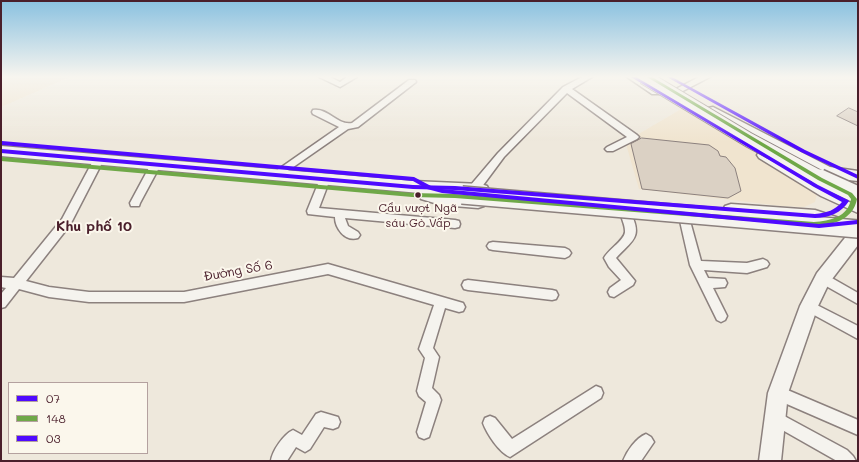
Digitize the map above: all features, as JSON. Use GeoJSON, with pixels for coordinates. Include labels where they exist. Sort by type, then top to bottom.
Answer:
{"type":"FeatureCollection","features":[{"type":"Feature","properties":{"kind":"main road"},"geometry":{"type":"LineString","coordinates":[[669,99],[816,186],[854,201]]}},
{"type":"Feature","properties":{"kind":"main road"},"geometry":{"type":"LineString","coordinates":[[680,99],[787,162],[831,184],[854,201]]}},
{"type":"Feature","properties":{"kind":"main road"},"geometry":{"type":"LineString","coordinates":[[690,99],[818,168],[858,186]]}},
{"type":"Feature","properties":{"kind":"main road"},"geometry":{"type":"LineString","coordinates":[[1,151],[468,192],[858,231]]}},
{"type":"Feature","properties":{"kind":"main road"},"geometry":{"type":"LineString","coordinates":[[818,168],[837,174],[858,176]]}},
{"type":"Feature","properties":{"kind":"main road"},"geometry":{"type":"LineString","coordinates":[[838,178],[846,184],[850,190],[849,196],[854,201]]}},
{"type":"Feature","properties":{"kind":"main road"},"geometry":{"type":"LineString","coordinates":[[413,187],[426,195],[441,199],[819,234],[858,231]]}},
{"type":"Feature","properties":{"kind":"main road"},"geometry":{"type":"LineString","coordinates":[[468,192],[815,216],[832,214],[854,201]]}},
{"type":"Feature","properties":{"kind":"main road"},"geometry":{"type":"LineString","coordinates":[[815,216],[858,231]]}},
{"type":"Feature","properties":{"kind":"main road"},"geometry":{"type":"LineString","coordinates":[[770,461],[778,393],[808,306],[823,278],[858,231]]}},
{"type":"Feature","properties":{"kind":"street"},"geometry":{"type":"LineString","coordinates":[[276,175],[345,127],[355,125],[390,99]]}},
{"type":"Feature","properties":{"kind":"street"},"geometry":{"type":"LineString","coordinates":[[468,192],[501,155],[557,99]]}},
{"type":"Feature","properties":{"kind":"street"},"geometry":{"type":"LineString","coordinates":[[580,99],[634,137],[610,149]]}},
{"type":"Feature","properties":{"kind":"street"},"geometry":{"type":"LineString","coordinates":[[316,112],[345,127]]}},
{"type":"Feature","properties":{"kind":"street"},"geometry":{"type":"LineString","coordinates":[[1,303],[18,284],[66,222],[99,159]]}},
{"type":"Feature","properties":{"kind":"street"},"geometry":{"type":"LineString","coordinates":[[135,203],[156,164]]}},
{"type":"Feature","properties":{"kind":"street"},"geometry":{"type":"LineString","coordinates":[[325,179],[312,211],[455,224]]}},
{"type":"Feature","properties":{"kind":"street"},"geometry":{"type":"LineString","coordinates":[[340,213],[340,224],[346,232],[354,235]]}},
{"type":"Feature","properties":{"kind":"street"},"geometry":{"type":"LineString","coordinates":[[614,292],[629,281],[613,264],[610,258],[611,255],[626,242],[631,231],[626,215]]}},
{"type":"Feature","properties":{"kind":"street"},"geometry":{"type":"LineString","coordinates":[[685,221],[696,265],[721,316]]}},
{"type":"Feature","properties":{"kind":"street"},"geometry":{"type":"LineString","coordinates":[[493,246],[565,253]]}},
{"type":"Feature","properties":{"kind":"street"},"geometry":{"type":"LineString","coordinates":[[696,265],[747,268],[763,264]]}},
{"type":"Feature","properties":{"kind":"street","name":"Đường Số 6"},"geometry":{"type":"LineString","coordinates":[[1,282],[88,298],[184,297],[328,269],[459,307]]}},
{"type":"Feature","properties":{"kind":"street"},"geometry":{"type":"LineString","coordinates":[[823,278],[858,298]]}},
{"type":"Feature","properties":{"kind":"street"},"geometry":{"type":"LineString","coordinates":[[704,283],[721,283]]}},
{"type":"Feature","properties":{"kind":"street"},"geometry":{"type":"LineString","coordinates":[[468,285],[552,295]]}},
{"type":"Feature","properties":{"kind":"street"},"geometry":{"type":"LineString","coordinates":[[424,432],[434,400],[424,391],[432,357],[426,349],[441,302]]}},
{"type":"Feature","properties":{"kind":"street"},"geometry":{"type":"LineString","coordinates":[[808,306],[858,333]]}},
{"type":"Feature","properties":{"kind":"street"},"geometry":{"type":"LineString","coordinates":[[490,423],[510,449],[596,393]]}},
{"type":"Feature","properties":{"kind":"street"},"geometry":{"type":"LineString","coordinates":[[778,393],[858,428]]}},
{"type":"Feature","properties":{"kind":"street"},"geometry":{"type":"LineString","coordinates":[[775,418],[842,455],[848,461]]}},
{"type":"Feature","properties":{"kind":"street"},"geometry":{"type":"LineString","coordinates":[[279,461],[279,458],[293,438],[305,444],[321,419],[333,422]]}},
{"type":"Feature","properties":{"kind":"street"},"geometry":{"type":"LineString","coordinates":[[631,461],[646,442]]}},
{"type":"Feature","properties":{"kind":"shaded area"},"geometry":{"type":"Polygon","coordinates":[[[1,99],[20,99],[1,107],[1,99]]]}},
{"type":"Feature","properties":{"kind":"shaded area"},"geometry":{"type":"Polygon","coordinates":[[[683,108],[796,176],[817,194],[815,202],[804,207],[782,206],[639,189],[626,144],[630,139],[683,108]]]}},
{"type":"Feature","properties":{"kind":"building"},"geometry":{"type":"Polygon","coordinates":[[[849,108],[858,112],[858,126],[837,116],[849,108]]]}},
{"type":"Feature","properties":{"kind":"building"},"geometry":{"type":"Polygon","coordinates":[[[642,138],[709,145],[718,151],[720,156],[726,157],[735,168],[741,191],[728,198],[642,189],[631,144],[642,138]]]}},
{"type":"Feature","properties":{"kind":"transit line","name":"07"},"geometry":{"type":"LineString","coordinates":[[1,151],[413,187],[455,188],[815,216],[833,213],[846,201],[816,186],[669,99]]}},
{"type":"Feature","properties":{"kind":"transit line","name":"148"},"geometry":{"type":"LineString","coordinates":[[1,159],[412,195],[455,196],[814,224],[826,223],[839,219],[850,211],[853,206],[854,199],[850,194],[820,179],[685,99]]}},
{"type":"Feature","properties":{"kind":"transit line","name":"03"},"geometry":{"type":"LineString","coordinates":[[708,99],[803,151],[858,177]]}},
{"type":"Feature","properties":{"kind":"transit line","name":"03"},"geometry":{"type":"LineString","coordinates":[[2,143],[414,179],[429,188],[442,191],[819,226],[857,222]]}},
{"type":"Feature","properties":{"kind":"place","name":"Cầu vượt Ngã sáu Gò Vấp"},"geometry":{"type":"Point","coordinates":[418,195]}},
{"type":"Feature","properties":{"kind":"district","name":"Khu phố 10"},"geometry":{"type":"Point","coordinates":[94,227]}}]}
